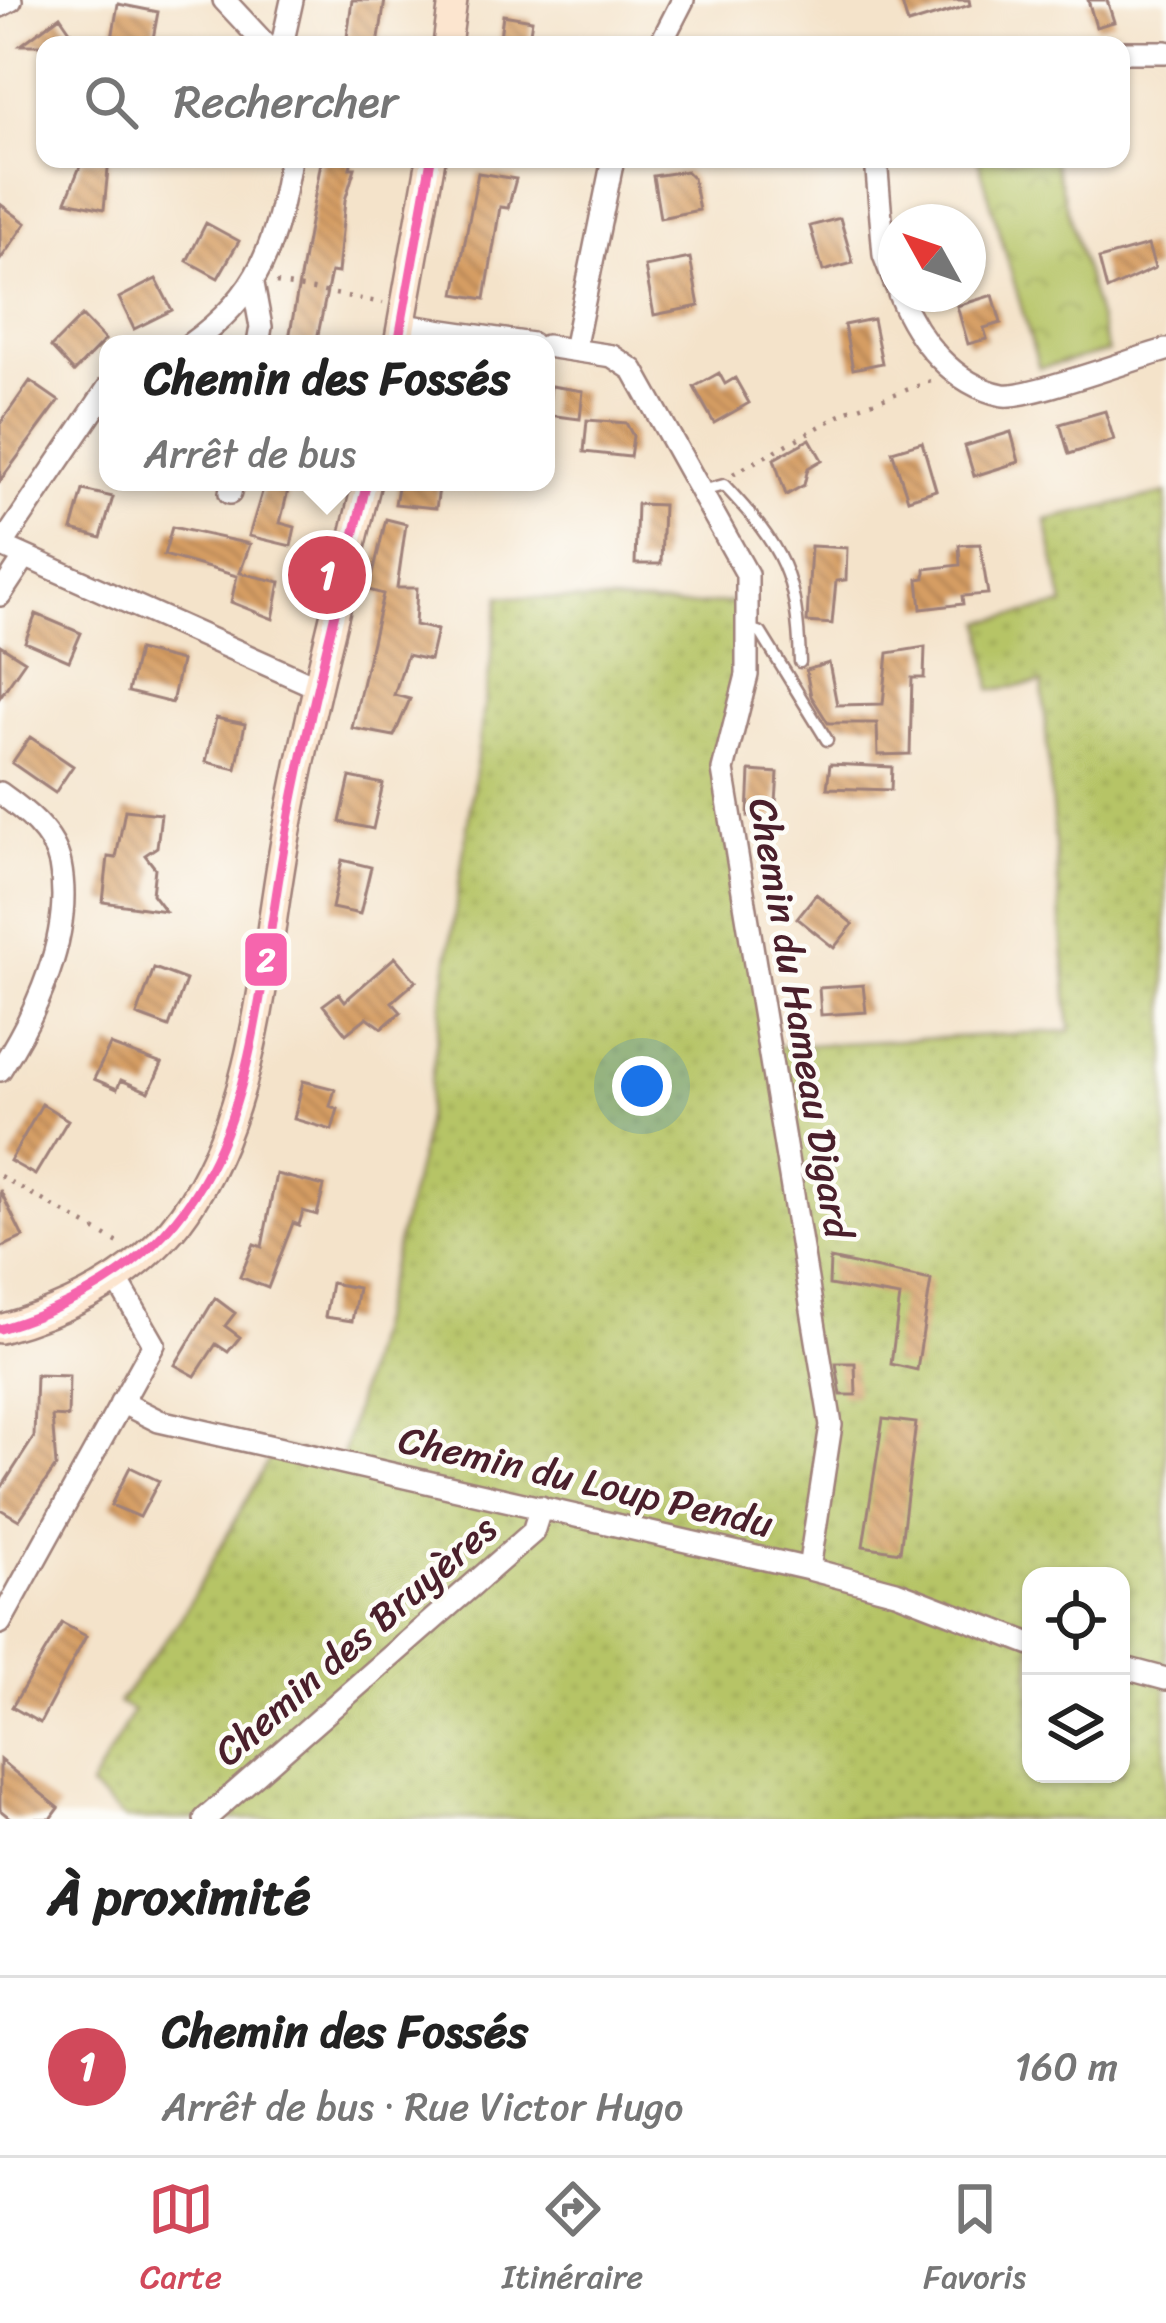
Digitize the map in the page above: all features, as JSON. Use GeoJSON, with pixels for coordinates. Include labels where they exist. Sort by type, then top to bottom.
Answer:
{"type":"FeatureCollection","features":[{"type":"Feature","properties":{"kind":"main road"},"geometry":{"type":"LineString","coordinates":[[448,36],[453,0]]}},
{"type":"Feature","properties":{"kind":"main road"},"geometry":{"type":"LineString","coordinates":[[402,325],[429,168]]}},
{"type":"Feature","properties":{"kind":"main road"},"geometry":{"type":"LineString","coordinates":[[0,1329],[67,1307],[145,1258],[193,1200],[228,1122],[244,1071],[317,687],[365,491]]}},
{"type":"Feature","properties":{"kind":"street"},"geometry":{"type":"LineString","coordinates":[[0,6],[11,0]]}},
{"type":"Feature","properties":{"kind":"street"},"geometry":{"type":"LineString","coordinates":[[224,0],[258,36]]}},
{"type":"Feature","properties":{"kind":"street"},"geometry":{"type":"LineString","coordinates":[[284,36],[292,0]]}},
{"type":"Feature","properties":{"kind":"street"},"geometry":{"type":"LineString","coordinates":[[665,36],[683,0]]}},
{"type":"Feature","properties":{"kind":"street"},"geometry":{"type":"LineString","coordinates":[[1130,52],[1166,52]]}},
{"type":"Feature","properties":{"kind":"street"},"geometry":{"type":"LineString","coordinates":[[202,335],[239,306],[254,282],[278,223],[288,168]]}},
{"type":"Feature","properties":{"kind":"street"},"geometry":{"type":"LineString","coordinates":[[574,350],[611,168]]}},
{"type":"Feature","properties":{"kind":"street"},"geometry":{"type":"LineString","coordinates":[[877,168],[880,204]]}},
{"type":"Feature","properties":{"kind":"street"},"geometry":{"type":"LineString","coordinates":[[254,282],[260,335]]}},
{"type":"Feature","properties":{"kind":"street"},"geometry":{"type":"LineString","coordinates":[[910,312],[925,340],[955,373],[1007,396],[1166,350]]}},
{"type":"Feature","properties":{"kind":"street"},"geometry":{"type":"LineString","coordinates":[[402,325],[470,335]]}},
{"type":"Feature","properties":{"kind":"street","name":"Chemin du Hameau Digard"},"geometry":{"type":"LineString","coordinates":[[555,347],[612,356],[633,370],[747,574],[747,674],[723,770],[831,1425],[808,1569]]}},
{"type":"Feature","properties":{"kind":"street"},"geometry":{"type":"LineString","coordinates":[[99,401],[1,545],[317,687]]}},
{"type":"Feature","properties":{"kind":"street"},"geometry":{"type":"LineString","coordinates":[[0,595],[25,556]]}},
{"type":"Feature","properties":{"kind":"street"},"geometry":{"type":"LineString","coordinates":[[0,793],[45,832],[60,862],[61,900],[46,985],[0,1070]]}},
{"type":"Feature","properties":{"kind":"street"},"geometry":{"type":"LineString","coordinates":[[0,1623],[154,1344],[116,1279]]}},
{"type":"Feature","properties":{"kind":"street","name":"Chemin du Loup Pendu"},"geometry":{"type":"LineString","coordinates":[[121,1402],[159,1421],[896,1592],[1022,1641]]}},
{"type":"Feature","properties":{"kind":"street","name":"Chemin des Bruyères"},"geometry":{"type":"LineString","coordinates":[[205,1819],[533,1532],[542,1507]]}},
{"type":"Feature","properties":{"kind":"street"},"geometry":{"type":"LineString","coordinates":[[1130,1669],[1166,1679]]}},
{"type":"Feature","properties":{"kind":"lane"},"geometry":{"type":"LineString","coordinates":[[702,490],[724,485],[786,561],[799,617],[800,662]]}},
{"type":"Feature","properties":{"kind":"lane"},"geometry":{"type":"LineString","coordinates":[[749,629],[761,633],[827,740]]}},
{"type":"Feature","properties":{"kind":"path"},"geometry":{"type":"LineString","coordinates":[[254,282],[402,325]]}},
{"type":"Feature","properties":{"kind":"path"},"geometry":{"type":"LineString","coordinates":[[702,490],[848,412],[955,373]]}},
{"type":"Feature","properties":{"kind":"path"},"geometry":{"type":"LineString","coordinates":[[0,1176],[145,1258]]}},
{"type":"Feature","properties":{"kind":"green space"},"geometry":{"type":"Polygon","coordinates":[[[981,168],[1056,168],[1108,352],[1039,368],[981,168]]]}},
{"type":"Feature","properties":{"kind":"green space"},"geometry":{"type":"Polygon","coordinates":[[[1166,493],[1166,1819],[125,1819],[90,1788],[133,1711],[118,1703],[181,1618],[276,1447],[341,1461],[421,1150],[500,596],[685,606],[749,601],[723,770],[768,1047],[1070,1031],[1042,683],[991,690],[983,622],[1064,605],[1046,520],[1166,493]]]}},
{"type":"Feature","properties":{"kind":"building"},"geometry":{"type":"Polygon","coordinates":[[[352,0],[385,0],[379,36],[347,36],[352,0]]]}},
{"type":"Feature","properties":{"kind":"building"},"geometry":{"type":"Polygon","coordinates":[[[901,0],[969,0],[970,5],[908,24],[901,0]]]}},
{"type":"Feature","properties":{"kind":"building"},"geometry":{"type":"Polygon","coordinates":[[[1088,0],[1107,0],[1114,22],[1096,27],[1088,0]]]}},
{"type":"Feature","properties":{"kind":"building"},"geometry":{"type":"Polygon","coordinates":[[[118,4],[158,12],[154,36],[113,36],[118,4]]]}},
{"type":"Feature","properties":{"kind":"building"},"geometry":{"type":"Polygon","coordinates":[[[503,15],[532,20],[529,36],[500,36],[503,15]]]}},
{"type":"Feature","properties":{"kind":"building"},"geometry":{"type":"Polygon","coordinates":[[[60,16],[74,36],[36,36],[36,45],[21,45],[60,16]]]}},
{"type":"Feature","properties":{"kind":"building"},"geometry":{"type":"Polygon","coordinates":[[[79,168],[108,168],[104,209],[66,201],[79,168]]]}},
{"type":"Feature","properties":{"kind":"building"},"geometry":{"type":"Polygon","coordinates":[[[320,168],[355,168],[345,200],[338,273],[331,272],[318,335],[290,335],[320,168]]]}},
{"type":"Feature","properties":{"kind":"building"},"geometry":{"type":"Polygon","coordinates":[[[686,171],[693,178],[699,210],[660,218],[653,176],[686,171]]]}},
{"type":"Feature","properties":{"kind":"building"},"geometry":{"type":"Polygon","coordinates":[[[478,173],[516,179],[508,208],[500,207],[485,299],[455,294],[478,173]]]}},
{"type":"Feature","properties":{"kind":"building"},"geometry":{"type":"Polygon","coordinates":[[[0,204],[26,223],[0,260],[0,204]]]}},
{"type":"Feature","properties":{"kind":"building"},"geometry":{"type":"Polygon","coordinates":[[[840,218],[853,263],[823,271],[810,226],[840,218]]]}},
{"type":"Feature","properties":{"kind":"building"},"geometry":{"type":"Polygon","coordinates":[[[206,223],[239,241],[218,278],[187,261],[206,223]]]}},
{"type":"Feature","properties":{"kind":"building"},"geometry":{"type":"Polygon","coordinates":[[[1148,245],[1155,268],[1107,290],[1099,259],[1148,245]]]}},
{"type":"Feature","properties":{"kind":"building"},"geometry":{"type":"Polygon","coordinates":[[[690,258],[699,306],[654,315],[645,267],[690,258]]]}},
{"type":"Feature","properties":{"kind":"building"},"geometry":{"type":"Polygon","coordinates":[[[156,279],[172,310],[134,329],[119,298],[156,279]]]}},
{"type":"Feature","properties":{"kind":"building"},"geometry":{"type":"Polygon","coordinates":[[[993,295],[1001,323],[984,328],[987,339],[968,344],[959,312],[986,312],[986,297],[993,295]]]}},
{"type":"Feature","properties":{"kind":"building"},"geometry":{"type":"Polygon","coordinates":[[[82,316],[100,335],[99,346],[74,372],[51,347],[82,316]]]}},
{"type":"Feature","properties":{"kind":"building"},"geometry":{"type":"Polygon","coordinates":[[[873,319],[882,363],[853,369],[844,325],[873,319]]]}},
{"type":"Feature","properties":{"kind":"building"},"geometry":{"type":"Polygon","coordinates":[[[719,373],[725,384],[735,378],[749,403],[714,423],[694,387],[719,373]]]}},
{"type":"Feature","properties":{"kind":"building"},"geometry":{"type":"Polygon","coordinates":[[[30,381],[59,401],[0,481],[0,424],[30,381]]]}},
{"type":"Feature","properties":{"kind":"building"},"geometry":{"type":"Polygon","coordinates":[[[555,387],[583,391],[580,419],[555,416],[555,387]]]}},
{"type":"Feature","properties":{"kind":"building"},"geometry":{"type":"Polygon","coordinates":[[[1105,411],[1114,440],[1069,454],[1060,424],[1105,411]]]}},
{"type":"Feature","properties":{"kind":"building"},"geometry":{"type":"Polygon","coordinates":[[[587,420],[626,423],[633,436],[630,457],[584,452],[587,420]]]}},
{"type":"Feature","properties":{"kind":"building"},"geometry":{"type":"Polygon","coordinates":[[[1011,432],[1019,462],[974,476],[965,446],[1011,432]]]}},
{"type":"Feature","properties":{"kind":"building"},"geometry":{"type":"Polygon","coordinates":[[[810,439],[822,460],[808,468],[804,485],[786,495],[774,459],[810,439]]]}},
{"type":"Feature","properties":{"kind":"building"},"geometry":{"type":"Polygon","coordinates":[[[922,442],[936,490],[908,499],[892,451],[922,442]]]}},
{"type":"Feature","properties":{"kind":"building"},"geometry":{"type":"Polygon","coordinates":[[[83,490],[113,497],[101,538],[72,530],[83,490]]]}},
{"type":"Feature","properties":{"kind":"building"},"geometry":{"type":"Polygon","coordinates":[[[262,491],[288,491],[280,523],[295,527],[291,546],[249,536],[262,491]]]}},
{"type":"Feature","properties":{"kind":"building"},"geometry":{"type":"Polygon","coordinates":[[[397,491],[439,491],[436,508],[395,504],[397,491]]]}},
{"type":"Feature","properties":{"kind":"building"},"geometry":{"type":"Polygon","coordinates":[[[637,504],[663,505],[661,564],[635,564],[637,504]]]}},
{"type":"Feature","properties":{"kind":"building"},"geometry":{"type":"Polygon","coordinates":[[[386,519],[406,524],[397,588],[417,588],[415,625],[437,630],[430,660],[407,655],[394,695],[410,699],[394,736],[352,728],[383,594],[369,590],[386,519]]]}},
{"type":"Feature","properties":{"kind":"building"},"geometry":{"type":"Polygon","coordinates":[[[172,527],[250,544],[240,573],[280,582],[273,619],[231,602],[237,576],[164,555],[172,527]]]}},
{"type":"Feature","properties":{"kind":"building"},"geometry":{"type":"Polygon","coordinates":[[[980,544],[988,594],[962,596],[963,604],[921,609],[918,579],[925,578],[925,569],[960,565],[959,545],[980,544]]]}},
{"type":"Feature","properties":{"kind":"building"},"geometry":{"type":"Polygon","coordinates":[[[811,546],[847,548],[846,580],[836,581],[832,624],[807,622],[811,546]]]}},
{"type":"Feature","properties":{"kind":"building"},"geometry":{"type":"Polygon","coordinates":[[[36,614],[81,633],[69,661],[25,642],[36,614]]]}},
{"type":"Feature","properties":{"kind":"building"},"geometry":{"type":"Polygon","coordinates":[[[0,645],[25,661],[0,697],[0,645]]]}},
{"type":"Feature","properties":{"kind":"building"},"geometry":{"type":"Polygon","coordinates":[[[925,647],[924,678],[912,678],[910,754],[878,755],[877,723],[828,723],[811,696],[806,670],[829,663],[837,705],[883,704],[888,653],[925,647]]]}},
{"type":"Feature","properties":{"kind":"building"},"geometry":{"type":"Polygon","coordinates":[[[138,650],[181,661],[172,703],[128,692],[138,650]]]}},
{"type":"Feature","properties":{"kind":"building"},"geometry":{"type":"Polygon","coordinates":[[[216,718],[245,724],[236,769],[206,762],[216,718]]]}},
{"type":"Feature","properties":{"kind":"building"},"geometry":{"type":"Polygon","coordinates":[[[30,737],[73,766],[55,793],[12,763],[30,737]]]}},
{"type":"Feature","properties":{"kind":"building"},"geometry":{"type":"Polygon","coordinates":[[[830,764],[892,767],[891,790],[827,788],[830,764]]]}},
{"type":"Feature","properties":{"kind":"building"},"geometry":{"type":"Polygon","coordinates":[[[750,771],[778,773],[775,817],[748,816],[750,771]]]}},
{"type":"Feature","properties":{"kind":"building"},"geometry":{"type":"Polygon","coordinates":[[[350,777],[383,784],[373,829],[340,822],[350,777]]]}},
{"type":"Feature","properties":{"kind":"building"},"geometry":{"type":"Polygon","coordinates":[[[125,810],[161,814],[157,847],[145,855],[155,868],[152,894],[165,911],[103,902],[108,857],[116,858],[125,810]]]}},
{"type":"Feature","properties":{"kind":"building"},"geometry":{"type":"Polygon","coordinates":[[[342,860],[371,867],[360,914],[332,908],[342,860]]]}},
{"type":"Feature","properties":{"kind":"building"},"geometry":{"type":"Polygon","coordinates":[[[816,894],[853,924],[834,948],[797,918],[816,894]]]}},
{"type":"Feature","properties":{"kind":"building"},"geometry":{"type":"Polygon","coordinates":[[[395,957],[416,981],[392,1002],[401,1012],[382,1028],[367,1017],[346,1034],[323,1005],[339,993],[345,1001],[395,957]]]}},
{"type":"Feature","properties":{"kind":"building"},"geometry":{"type":"Polygon","coordinates":[[[154,968],[186,980],[169,1027],[137,1015],[154,968]]]}},
{"type":"Feature","properties":{"kind":"building"},"geometry":{"type":"Polygon","coordinates":[[[863,985],[866,1012],[821,1015],[819,988],[863,985]]]}},
{"type":"Feature","properties":{"kind":"building"},"geometry":{"type":"Polygon","coordinates":[[[110,1045],[162,1064],[149,1092],[121,1080],[117,1089],[94,1079],[110,1045]]]}},
{"type":"Feature","properties":{"kind":"building"},"geometry":{"type":"Polygon","coordinates":[[[303,1081],[335,1089],[330,1106],[338,1109],[332,1130],[294,1119],[303,1081]]]}},
{"type":"Feature","properties":{"kind":"building"},"geometry":{"type":"Polygon","coordinates":[[[42,1104],[68,1120],[35,1175],[10,1161],[42,1104]]]}},
{"type":"Feature","properties":{"kind":"building"},"geometry":{"type":"Polygon","coordinates":[[[276,1174],[324,1186],[317,1215],[303,1211],[299,1225],[293,1223],[268,1288],[240,1277],[254,1244],[262,1247],[276,1174]]]}},
{"type":"Feature","properties":{"kind":"building"},"geometry":{"type":"Polygon","coordinates":[[[0,1190],[23,1237],[0,1248],[0,1190]]]}},
{"type":"Feature","properties":{"kind":"building"},"geometry":{"type":"Polygon","coordinates":[[[830,1259],[931,1280],[917,1370],[891,1364],[900,1297],[829,1285],[830,1259]]]}},
{"type":"Feature","properties":{"kind":"building"},"geometry":{"type":"Polygon","coordinates":[[[331,1283],[358,1288],[352,1321],[325,1317],[331,1283]]]}},
{"type":"Feature","properties":{"kind":"building"},"geometry":{"type":"Polygon","coordinates":[[[215,1298],[235,1313],[225,1326],[240,1337],[228,1352],[216,1344],[195,1376],[175,1365],[215,1298]]]}},
{"type":"Feature","properties":{"kind":"building"},"geometry":{"type":"Polygon","coordinates":[[[836,1363],[855,1363],[856,1395],[841,1395],[836,1363]]]}},
{"type":"Feature","properties":{"kind":"building"},"geometry":{"type":"Polygon","coordinates":[[[36,1375],[69,1376],[68,1417],[52,1416],[56,1466],[19,1520],[0,1509],[0,1490],[34,1437],[36,1375]]]}},
{"type":"Feature","properties":{"kind":"building"},"geometry":{"type":"Polygon","coordinates":[[[883,1419],[916,1423],[900,1552],[863,1546],[883,1419]]]}},
{"type":"Feature","properties":{"kind":"building"},"geometry":{"type":"Polygon","coordinates":[[[130,1467],[159,1481],[140,1517],[111,1505],[130,1467]]]}},
{"type":"Feature","properties":{"kind":"building"},"geometry":{"type":"Polygon","coordinates":[[[62,1623],[86,1636],[40,1723],[12,1707],[62,1623]]]}},
{"type":"Feature","properties":{"kind":"building"},"geometry":{"type":"Polygon","coordinates":[[[0,1760],[59,1808],[51,1819],[11,1819],[0,1810],[0,1760]]]}},
{"type":"Feature","properties":{"kind":"transit line","name":"2"},"geometry":{"type":"LineString","coordinates":[[400,335],[429,168]]}},
{"type":"Feature","properties":{"kind":"transit line","name":"2"},"geometry":{"type":"LineString","coordinates":[[0,1329],[85,1294],[148,1249],[194,1195],[225,1134],[246,1065],[296,786],[365,491]]}},
{"type":"Feature","properties":{"kind":"place","name":"Chemin des Fossés"},"geometry":{"type":"Point","coordinates":[327,575]}}]}
